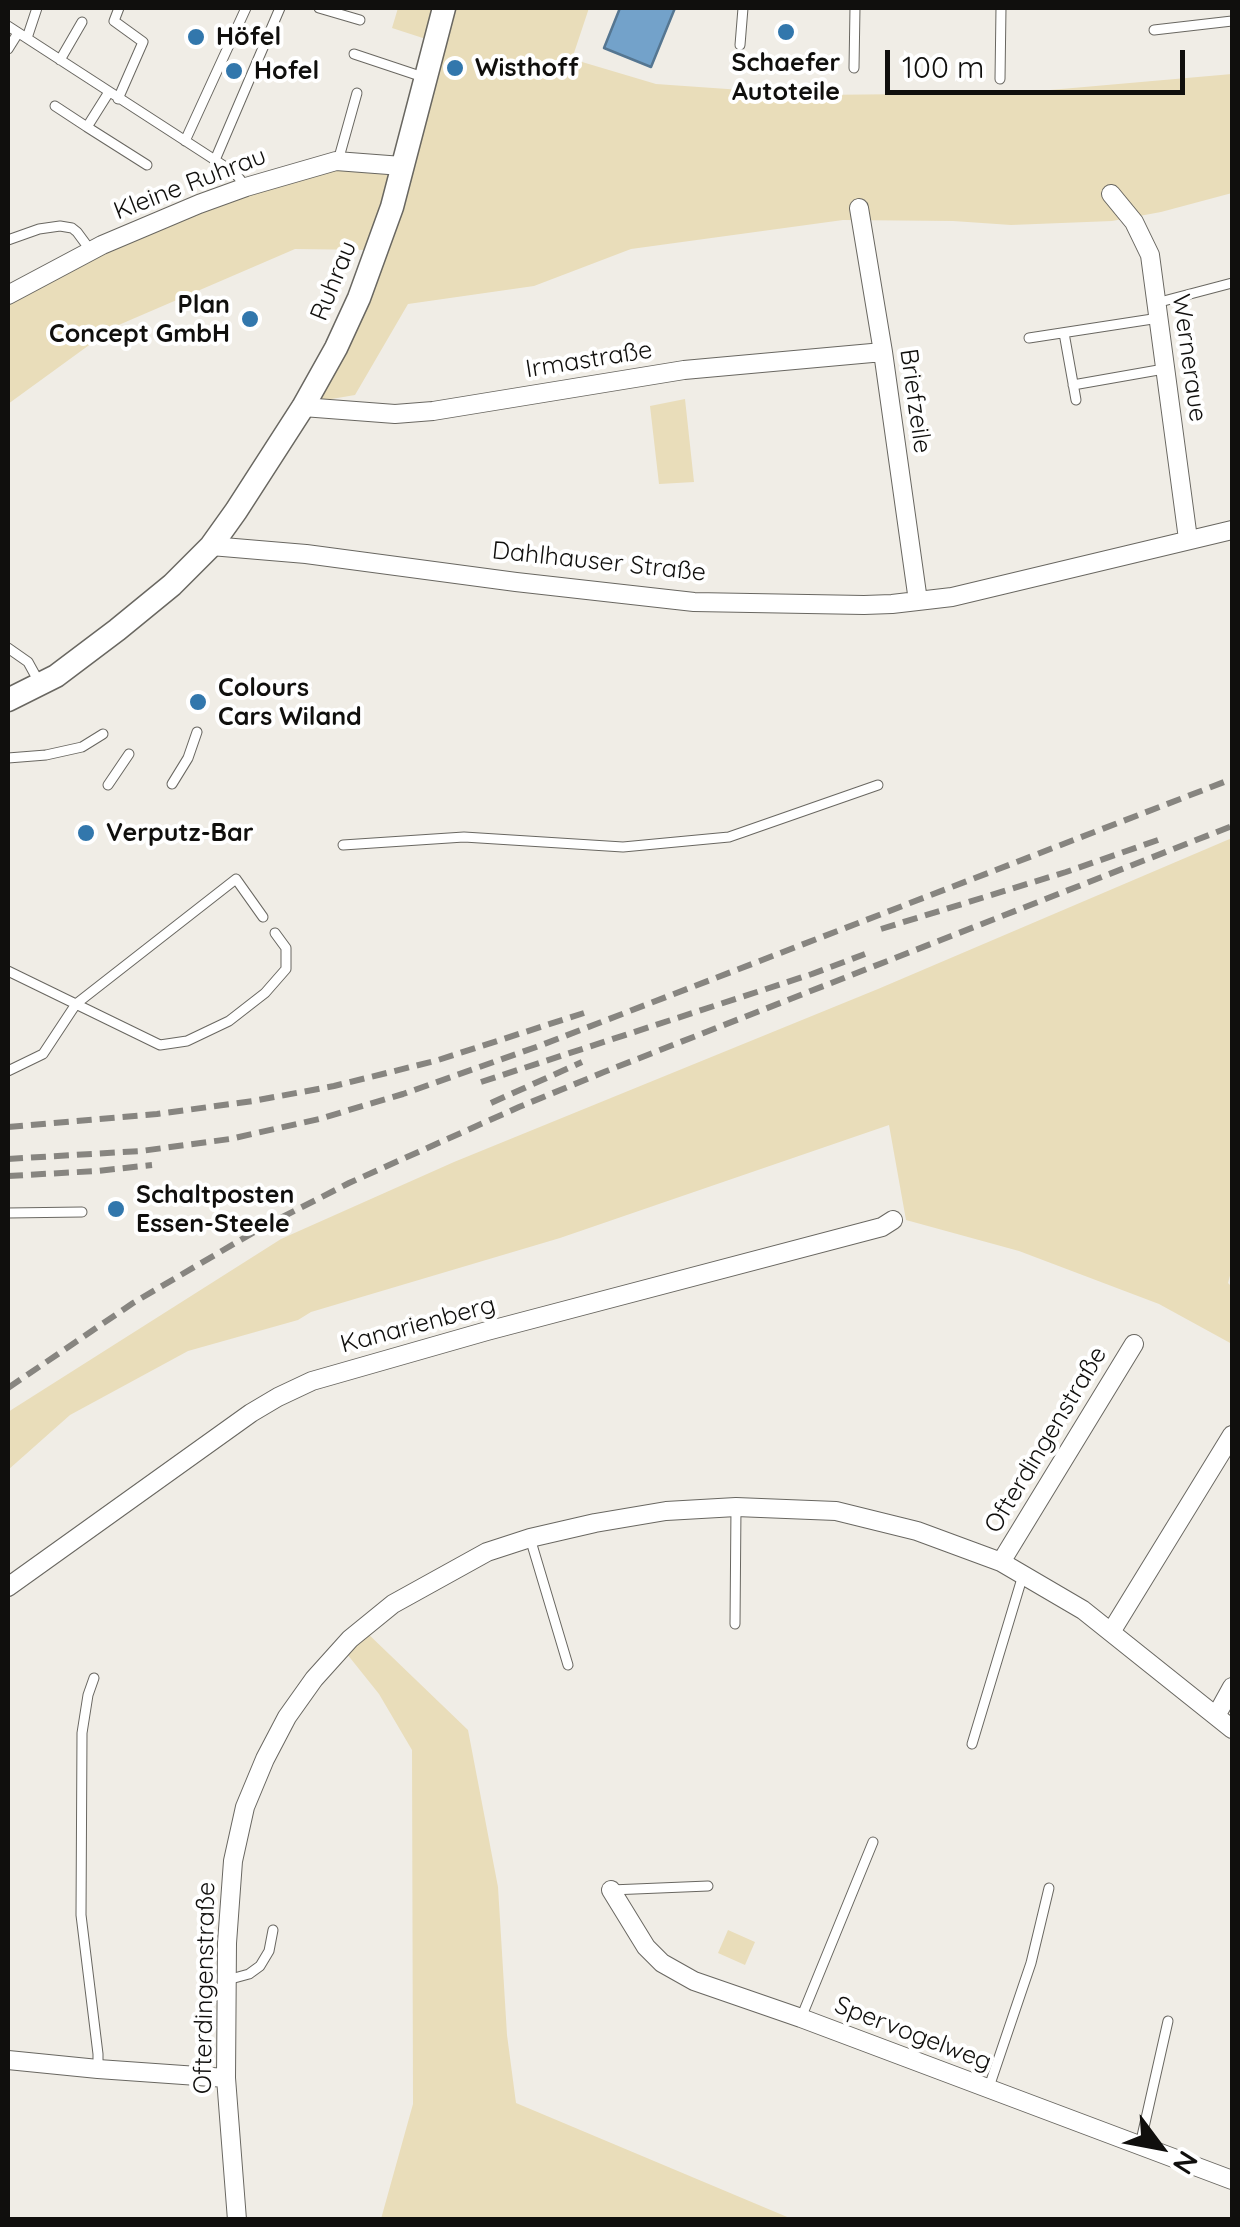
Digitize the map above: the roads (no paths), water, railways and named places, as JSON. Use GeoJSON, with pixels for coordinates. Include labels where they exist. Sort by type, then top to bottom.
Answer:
{"type":"FeatureCollection","features":[{"type":"Feature","properties":{"kind":"street","name":"Ruhrau"},"geometry":{"type":"LineString","coordinates":[[210,546],[303,406],[336,348],[358,298],[392,207],[444,8]]}},
{"type":"Feature","properties":{"kind":"street","name":"Kleine Ruhrau"},"geometry":{"type":"LineString","coordinates":[[8,296],[91,251],[246,187],[338,162],[402,166]]}},
{"type":"Feature","properties":{"kind":"street","name":"Werneraue"},"geometry":{"type":"LineString","coordinates":[[1111,194],[1134,222],[1150,255],[1188,539]]}},
{"type":"Feature","properties":{"kind":"street","name":"Briefzeile"},"geometry":{"type":"LineString","coordinates":[[859,208],[918,601]]}},
{"type":"Feature","properties":{"kind":"street","name":"Irmastraße"},"geometry":{"type":"LineString","coordinates":[[303,406],[395,414],[433,411],[684,370],[883,352]]}},
{"type":"Feature","properties":{"kind":"street","name":"Dahlhauser Straße"},"geometry":{"type":"LineString","coordinates":[[210,546],[306,554],[694,602],[864,604],[918,601],[987,589],[1232,530]]}},
{"type":"Feature","properties":{"kind":"street"},"geometry":{"type":"LineString","coordinates":[[8,700],[41,684],[117,630],[172,585],[210,546]]}},
{"type":"Feature","properties":{"kind":"street","name":"Kanarienberg"},"geometry":{"type":"LineString","coordinates":[[8,1588],[251,1413],[312,1381],[882,1228],[892,1220]]}},
{"type":"Feature","properties":{"kind":"street","name":"Ofterdingenstraße"},"geometry":{"type":"LineString","coordinates":[[1000,1562],[1134,1344]]}},
{"type":"Feature","properties":{"kind":"street"},"geometry":{"type":"LineString","coordinates":[[1111,1632],[1232,1436]]}},
{"type":"Feature","properties":{"kind":"street","name":"Ofterdingenstraße"},"geometry":{"type":"LineString","coordinates":[[237,2220],[226,2078],[227,1980],[233,1861],[246,1806],[287,1717],[350,1639],[394,1604],[487,1552],[595,1522],[666,1511],[736,1507],[836,1511],[916,1531],[1000,1562],[1083,1610],[1232,1729]]}},
{"type":"Feature","properties":{"kind":"street"},"geometry":{"type":"LineString","coordinates":[[1216,1716],[1232,1688]]}},
{"type":"Feature","properties":{"kind":"street","name":"Spervogelweg"},"geometry":{"type":"LineString","coordinates":[[610,1890],[646,1947],[676,1972],[694,1981],[1232,2180]]}},
{"type":"Feature","properties":{"kind":"street"},"geometry":{"type":"LineString","coordinates":[[8,2060],[226,2078]]}},
{"type":"Feature","properties":{"kind":"lane"},"geometry":{"type":"LineString","coordinates":[[8,49],[22,35],[37,8]]}},
{"type":"Feature","properties":{"kind":"lane"},"geometry":{"type":"LineString","coordinates":[[118,99],[143,42],[114,20],[119,8]]}},
{"type":"Feature","properties":{"kind":"lane"},"geometry":{"type":"LineString","coordinates":[[185,141],[246,8]]}},
{"type":"Feature","properties":{"kind":"lane"},"geometry":{"type":"LineString","coordinates":[[214,160],[280,8]]}},
{"type":"Feature","properties":{"kind":"lane"},"geometry":{"type":"LineString","coordinates":[[319,8],[360,20]]}},
{"type":"Feature","properties":{"kind":"lane"},"geometry":{"type":"LineString","coordinates":[[740,45],[743,8]]}},
{"type":"Feature","properties":{"kind":"lane"},"geometry":{"type":"LineString","coordinates":[[854,68],[856,8]]}},
{"type":"Feature","properties":{"kind":"lane"},"geometry":{"type":"LineString","coordinates":[[1000,78],[1001,8]]}},
{"type":"Feature","properties":{"kind":"lane"},"geometry":{"type":"LineString","coordinates":[[1154,30],[1232,21]]}},
{"type":"Feature","properties":{"kind":"lane"},"geometry":{"type":"LineString","coordinates":[[60,60],[82,22]]}},
{"type":"Feature","properties":{"kind":"lane"},"geometry":{"type":"LineString","coordinates":[[8,26],[235,173],[246,187]]}},
{"type":"Feature","properties":{"kind":"lane"},"geometry":{"type":"LineString","coordinates":[[354,54],[426,78]]}},
{"type":"Feature","properties":{"kind":"lane"},"geometry":{"type":"LineString","coordinates":[[87,128],[108,92]]}},
{"type":"Feature","properties":{"kind":"lane"},"geometry":{"type":"LineString","coordinates":[[338,162],[357,93]]}},
{"type":"Feature","properties":{"kind":"lane"},"geometry":{"type":"LineString","coordinates":[[55,106],[147,166]]}},
{"type":"Feature","properties":{"kind":"lane"},"geometry":{"type":"LineString","coordinates":[[8,240],[60,226],[77,232],[91,251]]}},
{"type":"Feature","properties":{"kind":"lane"},"geometry":{"type":"LineString","coordinates":[[1029,338],[1158,310],[1232,282]]}},
{"type":"Feature","properties":{"kind":"lane"},"geometry":{"type":"LineString","coordinates":[[1064,333],[1076,400]]}},
{"type":"Feature","properties":{"kind":"lane"},"geometry":{"type":"LineString","coordinates":[[1073,385],[1166,369]]}},
{"type":"Feature","properties":{"kind":"lane"},"geometry":{"type":"LineString","coordinates":[[8,648],[28,662],[41,684]]}},
{"type":"Feature","properties":{"kind":"lane"},"geometry":{"type":"LineString","coordinates":[[172,784],[188,758],[197,732]]}},
{"type":"Feature","properties":{"kind":"lane"},"geometry":{"type":"LineString","coordinates":[[8,758],[46,756],[82,747],[103,734]]}},
{"type":"Feature","properties":{"kind":"lane"},"geometry":{"type":"LineString","coordinates":[[108,785],[128,754]]}},
{"type":"Feature","properties":{"kind":"lane"},"geometry":{"type":"LineString","coordinates":[[343,845],[464,837],[623,847],[729,837],[878,785]]}},
{"type":"Feature","properties":{"kind":"lane"},"geometry":{"type":"LineString","coordinates":[[8,1071],[43,1054],[76,1004],[236,879],[264,916]]}},
{"type":"Feature","properties":{"kind":"lane"},"geometry":{"type":"LineString","coordinates":[[8,972],[160,1045],[186,1042],[229,1020],[265,994],[286,969],[286,948],[275,933]]}},
{"type":"Feature","properties":{"kind":"lane"},"geometry":{"type":"LineString","coordinates":[[8,1213],[82,1212]]}},
{"type":"Feature","properties":{"kind":"lane"},"geometry":{"type":"LineString","coordinates":[[736,1507],[736,1624]]}},
{"type":"Feature","properties":{"kind":"lane"},"geometry":{"type":"LineString","coordinates":[[530,1538],[568,1665]]}},
{"type":"Feature","properties":{"kind":"lane"},"geometry":{"type":"LineString","coordinates":[[972,1744],[1023,1576]]}},
{"type":"Feature","properties":{"kind":"lane"},"geometry":{"type":"LineString","coordinates":[[94,1678],[82,1733],[81,1914],[98,2069]]}},
{"type":"Feature","properties":{"kind":"lane"},"geometry":{"type":"LineString","coordinates":[[802,2018],[873,1842]]}},
{"type":"Feature","properties":{"kind":"lane"},"geometry":{"type":"LineString","coordinates":[[610,1890],[708,1886]]}},
{"type":"Feature","properties":{"kind":"lane"},"geometry":{"type":"LineString","coordinates":[[988,2090],[1031,1963],[1049,1888]]}},
{"type":"Feature","properties":{"kind":"lane"},"geometry":{"type":"LineString","coordinates":[[227,1980],[250,1974],[260,1966],[269,1950],[273,1930]]}},
{"type":"Feature","properties":{"kind":"lane"},"geometry":{"type":"LineString","coordinates":[[1140,2146],[1168,2021]]}},
{"type":"Feature","properties":{"kind":"water"},"geometry":{"type":"Polygon","coordinates":[[[620,8],[675,8],[651,67],[604,48],[620,8]]]}},
{"type":"Feature","properties":{"kind":"railway"},"geometry":{"type":"LineString","coordinates":[[8,1159],[141,1151],[230,1139],[319,1119],[403,1094],[539,1046],[1232,779]]}},
{"type":"Feature","properties":{"kind":"railway"},"geometry":{"type":"LineString","coordinates":[[8,1388],[133,1303],[261,1228],[349,1183],[604,1072],[1232,826]]}},
{"type":"Feature","properties":{"kind":"railway"},"geometry":{"type":"LineString","coordinates":[[881,929],[1161,839]]}},
{"type":"Feature","properties":{"kind":"railway"},"geometry":{"type":"LineString","coordinates":[[481,1082],[865,954]]}},
{"type":"Feature","properties":{"kind":"railway"},"geometry":{"type":"LineString","coordinates":[[8,1127],[157,1114],[334,1086],[435,1061],[584,1013]]}},
{"type":"Feature","properties":{"kind":"railway"},"geometry":{"type":"LineString","coordinates":[[491,1103],[582,1062]]}},
{"type":"Feature","properties":{"kind":"railway"},"geometry":{"type":"LineString","coordinates":[[8,1176],[152,1165]]}},
{"type":"Feature","properties":{"kind":"place","name":"Schaefer Autoteile"},"geometry":{"type":"Point","coordinates":[786,32]}},
{"type":"Feature","properties":{"kind":"place","name":"Höfel"},"geometry":{"type":"Point","coordinates":[196,37]}},
{"type":"Feature","properties":{"kind":"place","name":"Wisthoff"},"geometry":{"type":"Point","coordinates":[455,68]}},
{"type":"Feature","properties":{"kind":"place","name":"Hofel"},"geometry":{"type":"Point","coordinates":[234,71]}},
{"type":"Feature","properties":{"kind":"place","name":"Plan Concept GmbH"},"geometry":{"type":"Point","coordinates":[250,319]}},
{"type":"Feature","properties":{"kind":"place","name":"Colours Cars Wiland"},"geometry":{"type":"Point","coordinates":[198,702]}},
{"type":"Feature","properties":{"kind":"place","name":"Verputz-Bar"},"geometry":{"type":"Point","coordinates":[86,833]}},
{"type":"Feature","properties":{"kind":"place","name":"Schaltposten Essen-Steele"},"geometry":{"type":"Point","coordinates":[116,1209]}}]}
